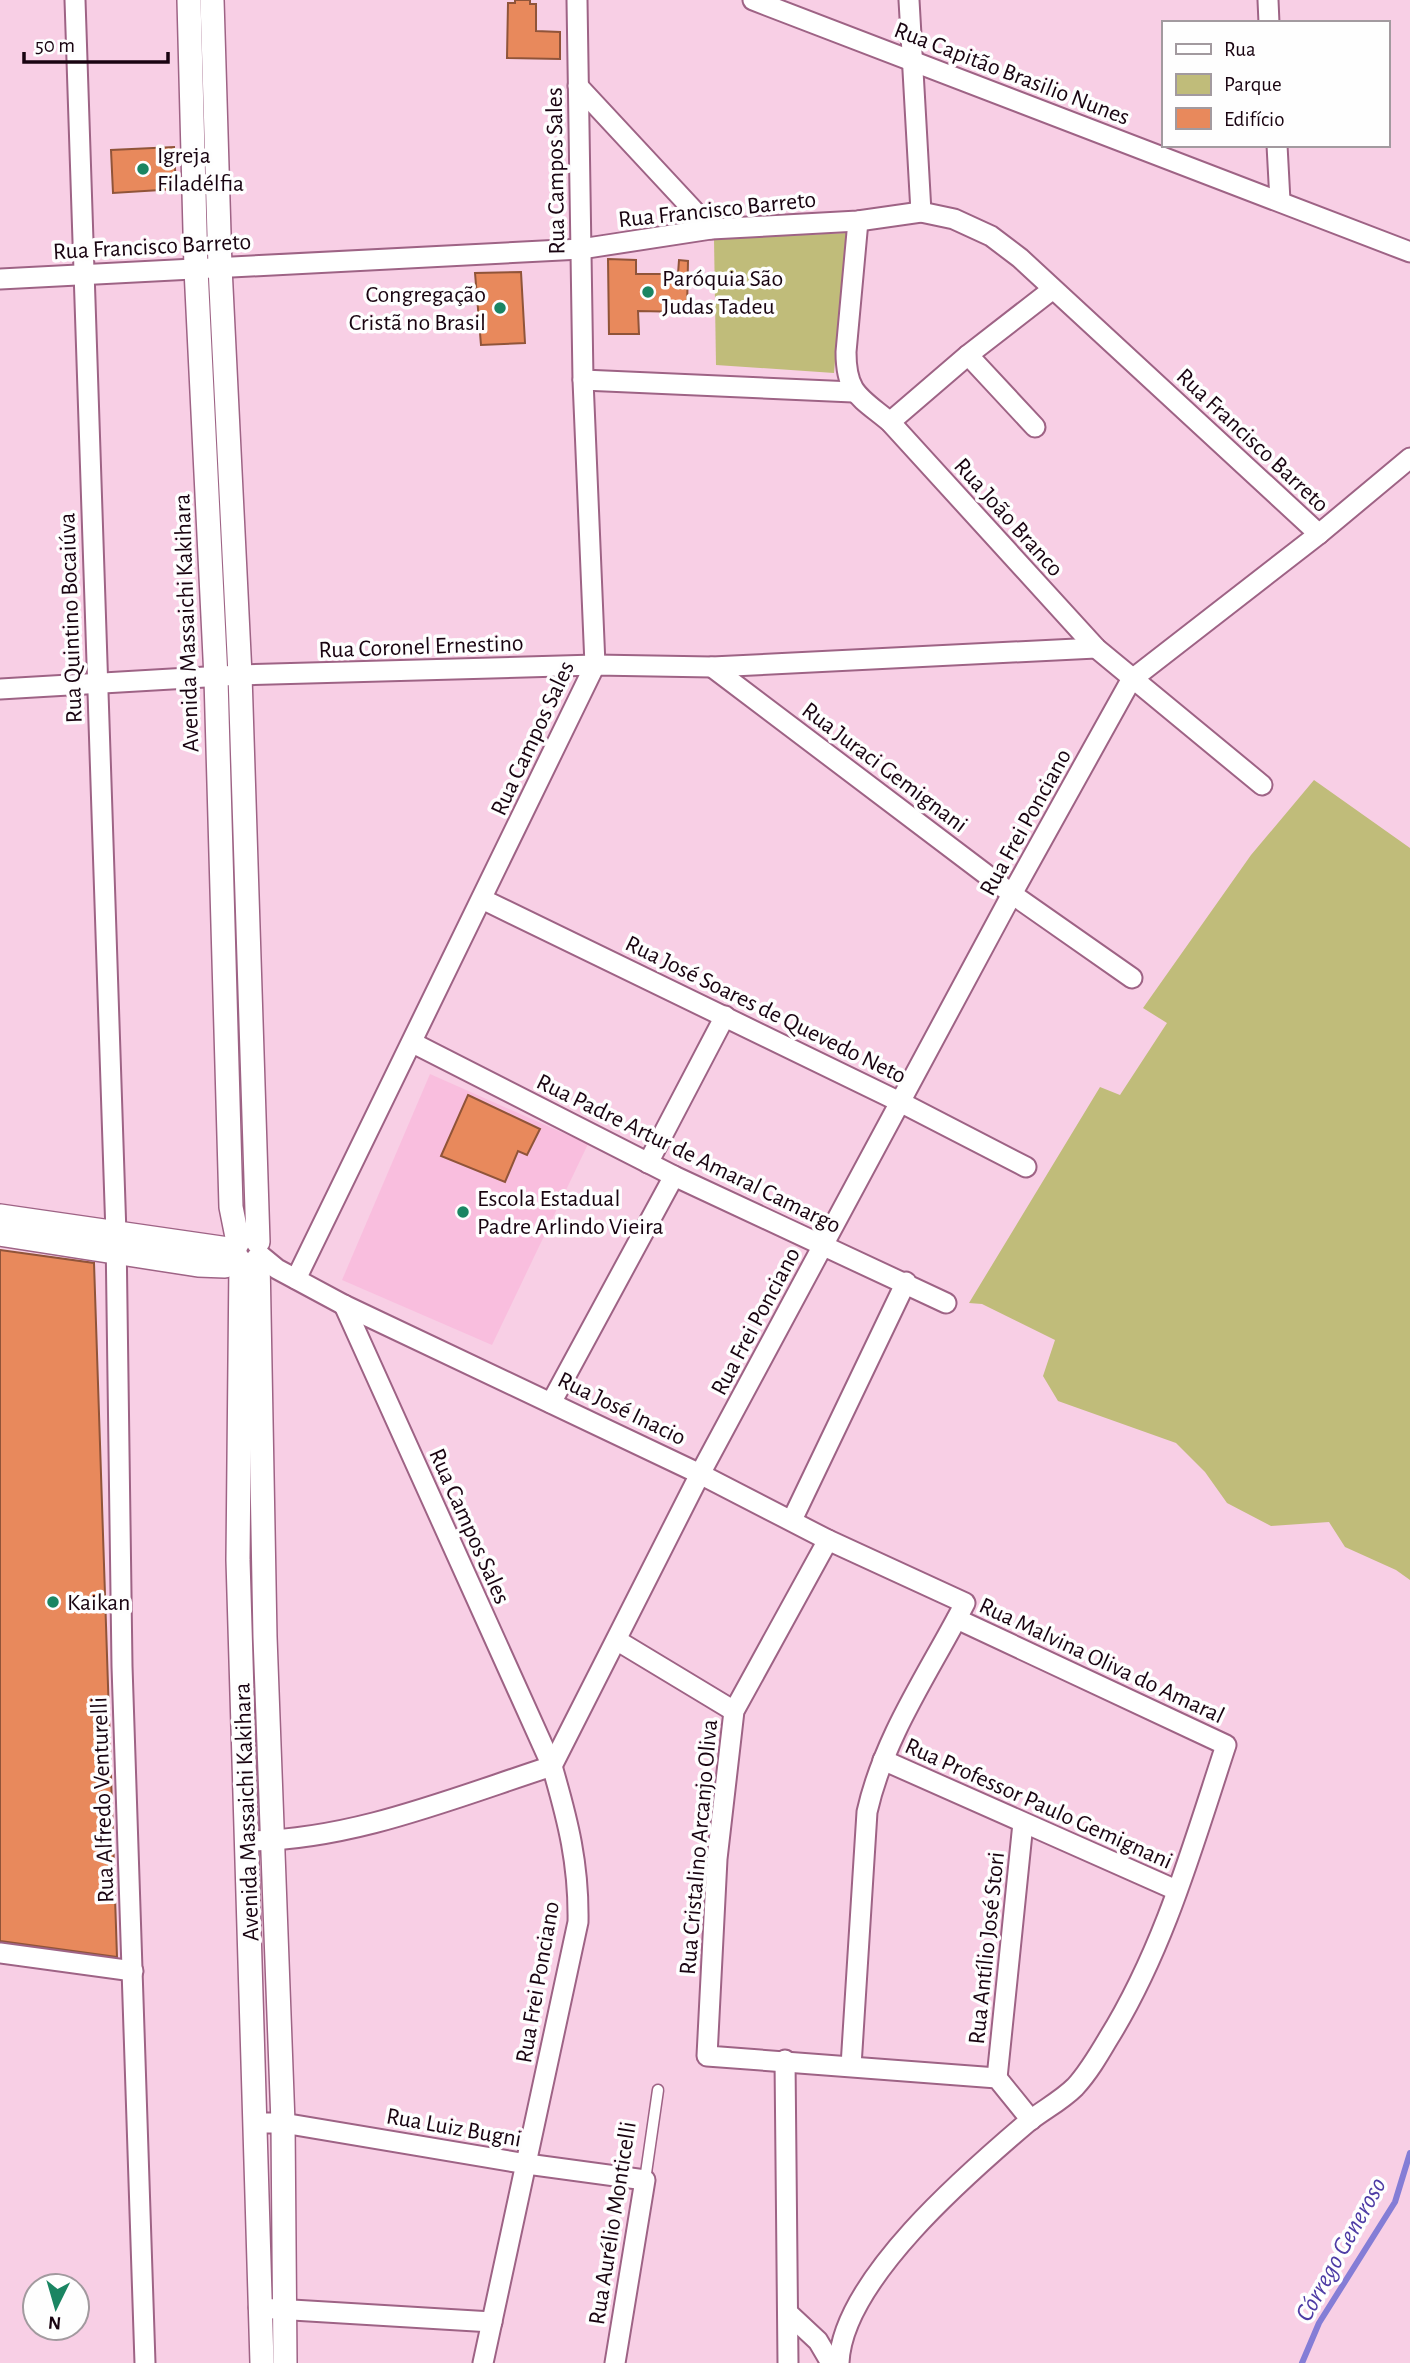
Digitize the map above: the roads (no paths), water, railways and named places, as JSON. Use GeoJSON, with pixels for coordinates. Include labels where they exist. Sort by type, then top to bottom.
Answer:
{"type":"FeatureCollection","features":[{"type":"Feature","properties":{"kind":"street","name":"Rua Quintino Bocaiúva"},"geometry":{"type":"LineString","coordinates":[[75,0],[116,1244]]}},
{"type":"Feature","properties":{"kind":"street","name":"Avenida Massaichi Kakihara"},"geometry":{"type":"LineString","coordinates":[[189,0],[196,269],[216,678],[231,1208],[247,1253],[238,1560],[262,2363]]}},
{"type":"Feature","properties":{"kind":"street","name":"Avenida Massaichi Kakihara"},"geometry":{"type":"LineString","coordinates":[[212,0],[220,267],[240,675],[247,1253],[274,1841],[283,2123],[285,2363]]}},
{"type":"Feature","properties":{"kind":"street","name":"Rua Campos Sales"},"geometry":{"type":"LineString","coordinates":[[296,1279],[595,665],[583,380],[577,0]]}},
{"type":"Feature","properties":{"kind":"street","name":"Rua Capitão Brasilio Nunes"},"geometry":{"type":"LineString","coordinates":[[753,0],[1410,252]]}},
{"type":"Feature","properties":{"kind":"street"},"geometry":{"type":"LineString","coordinates":[[909,0],[910,61],[920,212]]}},
{"type":"Feature","properties":{"kind":"street"},"geometry":{"type":"LineString","coordinates":[[1268,0],[1269,21]]}},
{"type":"Feature","properties":{"kind":"street"},"geometry":{"type":"LineString","coordinates":[[578,86],[711,229]]}},
{"type":"Feature","properties":{"kind":"street"},"geometry":{"type":"LineString","coordinates":[[1277,147],[1280,201]]}},
{"type":"Feature","properties":{"kind":"street","name":"Rua Francisco Barreto"},"geometry":{"type":"LineString","coordinates":[[0,279],[581,249],[711,229],[858,221],[920,212],[954,219],[991,236],[1020,258],[1319,534]]}},
{"type":"Feature","properties":{"kind":"street"},"geometry":{"type":"LineString","coordinates":[[583,380],[853,392],[846,369],[846,352],[858,221]]}},
{"type":"Feature","properties":{"kind":"street"},"geometry":{"type":"LineString","coordinates":[[890,422],[968,355],[1053,289]]}},
{"type":"Feature","properties":{"kind":"street"},"geometry":{"type":"LineString","coordinates":[[968,355],[1035,427]]}},
{"type":"Feature","properties":{"kind":"street","name":"Rua João Branco"},"geometry":{"type":"LineString","coordinates":[[853,392],[890,422],[1096,648],[1131,680],[1262,785]]}},
{"type":"Feature","properties":{"kind":"street","name":"Rua Frei Ponciano"},"geometry":{"type":"LineString","coordinates":[[483,2363],[578,1922],[578,1879],[572,1833],[552,1766],[618,1641],[700,1474],[902,1103],[1012,894],[1131,680],[1319,534],[1410,458]]}},
{"type":"Feature","properties":{"kind":"street","name":"Rua Coronel Ernestino"},"geometry":{"type":"LineString","coordinates":[[0,689],[240,675],[595,665],[712,667],[1096,648]]}},
{"type":"Feature","properties":{"kind":"street","name":"Rua Juraci Gemignani"},"geometry":{"type":"LineString","coordinates":[[712,667],[1012,894],[1132,978]]}},
{"type":"Feature","properties":{"kind":"street","name":"Rua José Soares de Quevedo Neto"},"geometry":{"type":"LineString","coordinates":[[482,900],[725,1016],[1026,1167]]}},
{"type":"Feature","properties":{"kind":"street"},"geometry":{"type":"LineString","coordinates":[[648,1163],[725,1016]]}},
{"type":"Feature","properties":{"kind":"street","name":"Rua Padre Artur de Amaral Camargo"},"geometry":{"type":"LineString","coordinates":[[413,1043],[674,1176],[906,1282],[946,1303]]}},
{"type":"Feature","properties":{"kind":"street"},"geometry":{"type":"LineString","coordinates":[[551,1403],[674,1176]]}},
{"type":"Feature","properties":{"kind":"street","name":"Rua José Inacio"},"geometry":{"type":"LineString","coordinates":[[0,1216],[116,1244]]}},
{"type":"Feature","properties":{"kind":"street","name":"Rua José Inacio"},"geometry":{"type":"LineString","coordinates":[[0,1234],[247,1253],[344,1305],[792,1520],[961,1611]]}},
{"type":"Feature","properties":{"kind":"street","name":"Rua Alfredo Venturelli"},"geometry":{"type":"LineString","coordinates":[[116,1244],[122,1666],[145,2363]]}},
{"type":"Feature","properties":{"kind":"street"},"geometry":{"type":"LineString","coordinates":[[792,1520],[906,1282]]}},
{"type":"Feature","properties":{"kind":"street","name":"Rua Campos Sales"},"geometry":{"type":"LineString","coordinates":[[344,1305],[552,1766]]}},
{"type":"Feature","properties":{"kind":"street","name":"Rua Cristalino Arcanjo Oliva"},"geometry":{"type":"LineString","coordinates":[[785,2060],[707,2056],[717,1859],[734,1711],[828,1540]]}},
{"type":"Feature","properties":{"kind":"street"},"geometry":{"type":"LineString","coordinates":[[851,2066],[867,1812],[883,1760],[961,1611]]}},
{"type":"Feature","properties":{"kind":"street","name":"Rua Malvina Oliva do Amaral"},"geometry":{"type":"LineString","coordinates":[[961,1611],[1226,1745],[1176,1891]]}},
{"type":"Feature","properties":{"kind":"street"},"geometry":{"type":"LineString","coordinates":[[618,1641],[734,1711]]}},
{"type":"Feature","properties":{"kind":"street","name":"Rua Professor Paulo Gemignani"},"geometry":{"type":"LineString","coordinates":[[883,1760],[1176,1891]]}},
{"type":"Feature","properties":{"kind":"street"},"geometry":{"type":"LineString","coordinates":[[248,1841],[274,1841],[341,1831],[409,1813],[552,1766]]}},
{"type":"Feature","properties":{"kind":"street","name":"Rua Antílio José Stori"},"geometry":{"type":"LineString","coordinates":[[997,2078],[1023,1824]]}},
{"type":"Feature","properties":{"kind":"street"},"geometry":{"type":"LineString","coordinates":[[839,2363],[840,2347],[847,2323],[904,2239],[1031,2120],[1074,2088],[1090,2069],[1122,2017],[1155,1951],[1176,1891]]}},
{"type":"Feature","properties":{"kind":"street"},"geometry":{"type":"LineString","coordinates":[[0,1953],[133,1971]]}},
{"type":"Feature","properties":{"kind":"street"},"geometry":{"type":"LineString","coordinates":[[788,2363],[785,2060],[997,2078],[1031,2120]]}},
{"type":"Feature","properties":{"kind":"street","name":"Rua Luiz Bugni"},"geometry":{"type":"LineString","coordinates":[[256,2123],[283,2123],[527,2164],[645,2180]]}},
{"type":"Feature","properties":{"kind":"street","name":"Rua Aurélio Monticelli"},"geometry":{"type":"LineString","coordinates":[[615,2363],[645,2180]]}},
{"type":"Feature","properties":{"kind":"street"},"geometry":{"type":"LineString","coordinates":[[259,2308],[492,2322]]}},
{"type":"Feature","properties":{"kind":"street"},"geometry":{"type":"LineString","coordinates":[[788,2313],[818,2341],[831,2363]]}},
{"type":"Feature","properties":{"kind":"lane","name":"Rua Aurélio Monticelli"},"geometry":{"type":"LineString","coordinates":[[645,2180],[658,2090]]}},
{"type":"Feature","properties":{"kind":"waterway","name":"Córrego Generoso"},"geometry":{"type":"LineString","coordinates":[[1302,2363],[1319,2323],[1395,2202],[1410,2153]]}},
{"type":"Feature","properties":{"kind":"place","name":"Igreja Filadélfia"},"geometry":{"type":"Point","coordinates":[143,169]}},
{"type":"Feature","properties":{"kind":"place","name":"Paróquia São Judas Tadeu"},"geometry":{"type":"Point","coordinates":[648,292]}},
{"type":"Feature","properties":{"kind":"place","name":"Congregação Cristã no Brasil"},"geometry":{"type":"Point","coordinates":[500,308]}},
{"type":"Feature","properties":{"kind":"place","name":"Escola Estadual Padre Arlindo Vieira"},"geometry":{"type":"Point","coordinates":[463,1212]}},
{"type":"Feature","properties":{"kind":"place","name":"Kaikan"},"geometry":{"type":"Point","coordinates":[53,1602]}}]}
